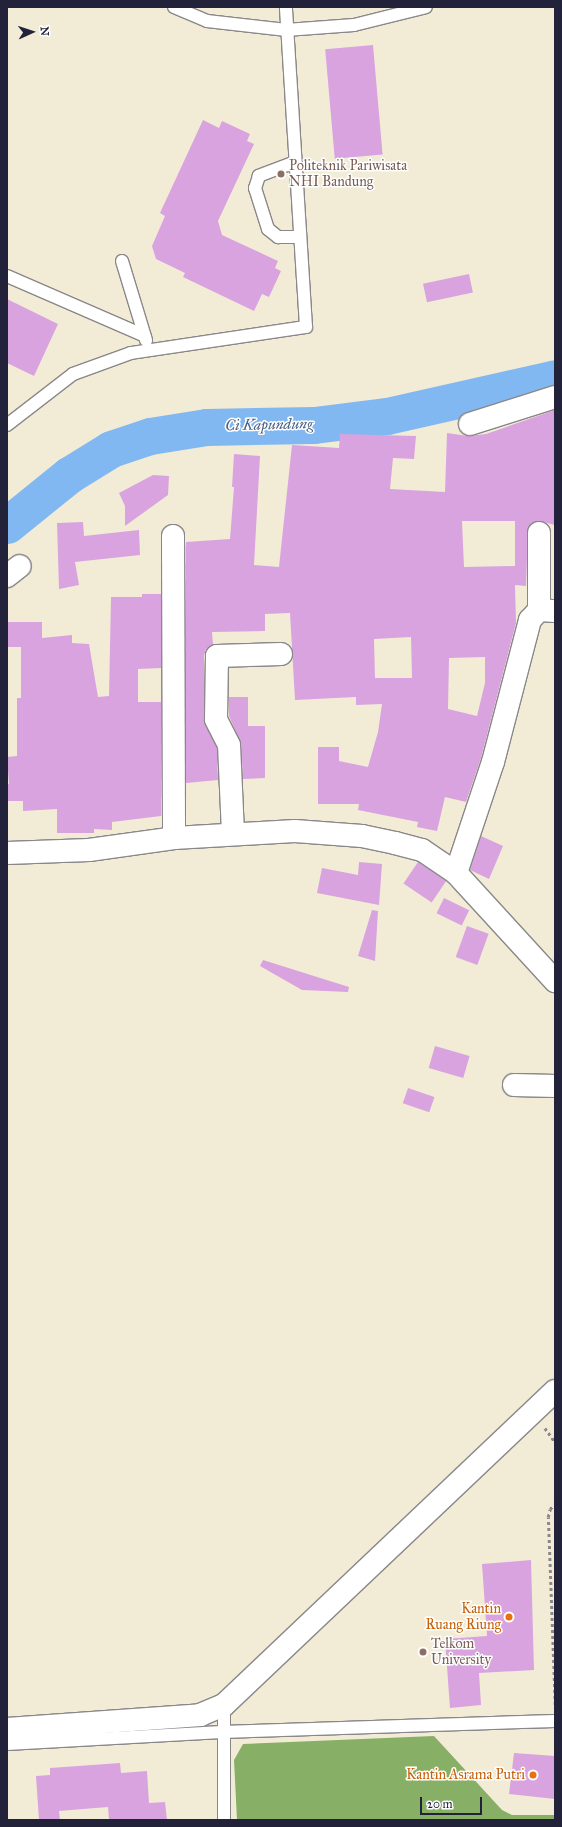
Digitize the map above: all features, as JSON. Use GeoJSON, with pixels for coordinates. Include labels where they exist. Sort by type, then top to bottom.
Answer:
{"type":"FeatureCollection","features":[{"type":"Feature","properties":{"kind":"street"},"geometry":{"type":"LineString","coordinates":[[470,424],[555,397]]}},
{"type":"Feature","properties":{"kind":"street"},"geometry":{"type":"LineString","coordinates":[[456,873],[493,762],[530,620],[547,610],[539,533]]}},
{"type":"Feature","properties":{"kind":"street"},"geometry":{"type":"LineString","coordinates":[[173,536],[174,838]]}},
{"type":"Feature","properties":{"kind":"street"},"geometry":{"type":"LineString","coordinates":[[233,833],[229,745],[216,719],[217,656],[281,654]]}},
{"type":"Feature","properties":{"kind":"street"},"geometry":{"type":"LineString","coordinates":[[7,853],[89,850],[174,838],[233,833],[295,831],[362,836],[422,850],[456,873],[555,981]]}},
{"type":"Feature","properties":{"kind":"street"},"geometry":{"type":"LineString","coordinates":[[514,1085],[555,1086]]}},
{"type":"Feature","properties":{"kind":"street"},"geometry":{"type":"LineString","coordinates":[[7,1729],[200,1715],[224,1705],[555,1391]]}},
{"type":"Feature","properties":{"kind":"lane"},"geometry":{"type":"LineString","coordinates":[[174,7],[208,21],[286,30],[354,25],[426,7]]}},
{"type":"Feature","properties":{"kind":"lane"},"geometry":{"type":"LineString","coordinates":[[7,424],[73,374],[131,353],[306,327],[286,30],[286,7]]}},
{"type":"Feature","properties":{"kind":"lane"},"geometry":{"type":"LineString","coordinates":[[295,162],[259,176],[255,188],[268,229],[278,237],[300,237]]}},
{"type":"Feature","properties":{"kind":"lane"},"geometry":{"type":"LineString","coordinates":[[122,261],[149,351]]}},
{"type":"Feature","properties":{"kind":"lane"},"geometry":{"type":"LineString","coordinates":[[7,276],[145,336]]}},
{"type":"Feature","properties":{"kind":"lane"},"geometry":{"type":"LineString","coordinates":[[224,1705],[222,1732],[224,1820]]}},
{"type":"Feature","properties":{"kind":"lane"},"geometry":{"type":"LineString","coordinates":[[7,1744],[222,1732],[555,1721]]}},
{"type":"Feature","properties":{"kind":"path"},"geometry":{"type":"LineString","coordinates":[[555,1504],[550,1509],[548,1517],[555,1708]]}},
{"type":"Feature","properties":{"kind":"green space"},"geometry":{"type":"Polygon","coordinates":[[[434,1736],[502,1810],[512,1815],[555,1815],[555,1820],[237,1820],[234,1760],[243,1744],[434,1736]]]}},
{"type":"Feature","properties":{"kind":"building"},"geometry":{"type":"Polygon","coordinates":[[[373,45],[383,155],[335,159],[325,49],[373,45]]]}},
{"type":"Feature","properties":{"kind":"building"},"geometry":{"type":"Polygon","coordinates":[[[203,120],[219,128],[222,121],[250,134],[247,141],[254,144],[218,221],[222,235],[278,261],[275,268],[281,271],[269,297],[262,294],[254,311],[183,277],[185,273],[156,259],[152,246],[165,216],[160,213],[203,120]]]}},
{"type":"Feature","properties":{"kind":"building"},"geometry":{"type":"Polygon","coordinates":[[[469,274],[473,293],[427,302],[423,284],[469,274]]]}},
{"type":"Feature","properties":{"kind":"building"},"geometry":{"type":"Polygon","coordinates":[[[7,299],[58,324],[34,376],[7,363],[7,299]]]}},
{"type":"Feature","properties":{"kind":"building"},"geometry":{"type":"Polygon","coordinates":[[[555,410],[555,525],[539,521],[528,527],[526,586],[515,585],[516,623],[481,758],[466,802],[445,797],[437,831],[417,827],[418,822],[358,810],[359,804],[318,804],[318,747],[339,747],[339,761],[368,767],[378,732],[382,704],[356,705],[356,697],[295,700],[290,613],[265,614],[265,631],[212,632],[213,645],[206,649],[204,656],[204,719],[217,748],[218,780],[186,783],[186,542],[230,539],[234,487],[232,487],[234,454],[260,456],[254,565],[279,567],[292,445],[339,448],[340,434],[416,436],[414,459],[393,458],[390,489],[445,492],[447,433],[468,436],[486,434],[555,410]],[[462,521],[464,567],[515,566],[515,521],[462,521]],[[411,637],[374,639],[375,678],[412,678],[411,637]],[[485,657],[449,658],[448,709],[477,716],[485,683],[485,657]]]}},
{"type":"Feature","properties":{"kind":"building"},"geometry":{"type":"Polygon","coordinates":[[[153,475],[169,476],[168,495],[125,526],[125,506],[119,493],[153,475]]]}},
{"type":"Feature","properties":{"kind":"building"},"geometry":{"type":"Polygon","coordinates":[[[83,522],[84,536],[139,530],[140,555],[75,562],[79,585],[59,589],[57,523],[83,522]]]}},
{"type":"Feature","properties":{"kind":"building"},"geometry":{"type":"Polygon","coordinates":[[[142,594],[161,594],[161,668],[138,669],[138,702],[161,702],[161,816],[112,822],[112,830],[94,829],[94,833],[57,833],[57,809],[23,811],[23,801],[7,801],[7,784],[9,784],[7,757],[17,756],[17,698],[21,698],[21,647],[7,647],[7,622],[42,622],[42,638],[72,635],[72,643],[89,644],[98,697],[109,696],[111,597],[142,597],[142,594]]]}},
{"type":"Feature","properties":{"kind":"building"},"geometry":{"type":"Polygon","coordinates":[[[229,697],[248,697],[248,726],[265,726],[265,778],[243,779],[241,744],[229,716],[229,697]]]}},
{"type":"Feature","properties":{"kind":"building"},"geometry":{"type":"Polygon","coordinates":[[[481,836],[503,846],[489,879],[470,870],[481,836]]]}},
{"type":"Feature","properties":{"kind":"building"},"geometry":{"type":"Polygon","coordinates":[[[359,862],[382,864],[379,905],[317,893],[322,868],[358,875],[359,862]]]}},
{"type":"Feature","properties":{"kind":"building"},"geometry":{"type":"Polygon","coordinates":[[[418,862],[446,881],[432,903],[403,884],[418,862]]]}},
{"type":"Feature","properties":{"kind":"building"},"geometry":{"type":"Polygon","coordinates":[[[444,898],[469,910],[462,926],[437,913],[444,898]]]}},
{"type":"Feature","properties":{"kind":"building"},"geometry":{"type":"Polygon","coordinates":[[[372,910],[378,911],[375,961],[358,956],[372,910]]]}},
{"type":"Feature","properties":{"kind":"building"},"geometry":{"type":"Polygon","coordinates":[[[467,926],[489,934],[477,965],[456,957],[467,926]]]}},
{"type":"Feature","properties":{"kind":"building"},"geometry":{"type":"Polygon","coordinates":[[[263,960],[349,987],[348,992],[302,990],[260,966],[263,960]]]}},
{"type":"Feature","properties":{"kind":"building"},"geometry":{"type":"Polygon","coordinates":[[[435,1046],[470,1056],[463,1078],[429,1068],[435,1046]]]}},
{"type":"Feature","properties":{"kind":"building"},"geometry":{"type":"Polygon","coordinates":[[[408,1088],[434,1097],[429,1112],[403,1103],[408,1088]]]}},
{"type":"Feature","properties":{"kind":"building","name":"Kantin Ruang Riung"},"geometry":{"type":"Polygon","coordinates":[[[531,1560],[534,1670],[479,1673],[481,1705],[450,1708],[445,1639],[487,1636],[482,1564],[531,1560]]]}},
{"type":"Feature","properties":{"kind":"building","name":"Kantin Asrama Putri"},"geometry":{"type":"Polygon","coordinates":[[[514,1753],[555,1756],[555,1799],[509,1794],[514,1753]]]}},
{"type":"Feature","properties":{"kind":"building"},"geometry":{"type":"Polygon","coordinates":[[[120,1763],[121,1773],[147,1771],[149,1803],[165,1802],[167,1820],[109,1820],[108,1807],[59,1811],[60,1820],[39,1820],[36,1776],[50,1775],[50,1768],[120,1763]]]}},
{"type":"Feature","properties":{"kind":"waterway","name":"Ci Kapundung"},"geometry":{"type":"LineString","coordinates":[[7,525],[69,475],[111,449],[150,436],[206,427],[314,425],[387,416],[555,378]]}},
{"type":"Feature","properties":{"kind":"place","name":"Politeknik Pariwisata NHI Bandung"},"geometry":{"type":"Point","coordinates":[281,174]}},
{"type":"Feature","properties":{"kind":"place","name":"Kantin Ruang Riung"},"geometry":{"type":"Point","coordinates":[509,1617]}},
{"type":"Feature","properties":{"kind":"place","name":"Telkom University"},"geometry":{"type":"Point","coordinates":[423,1652]}},
{"type":"Feature","properties":{"kind":"place","name":"Kantin Asrama Putri"},"geometry":{"type":"Point","coordinates":[533,1775]}}]}
